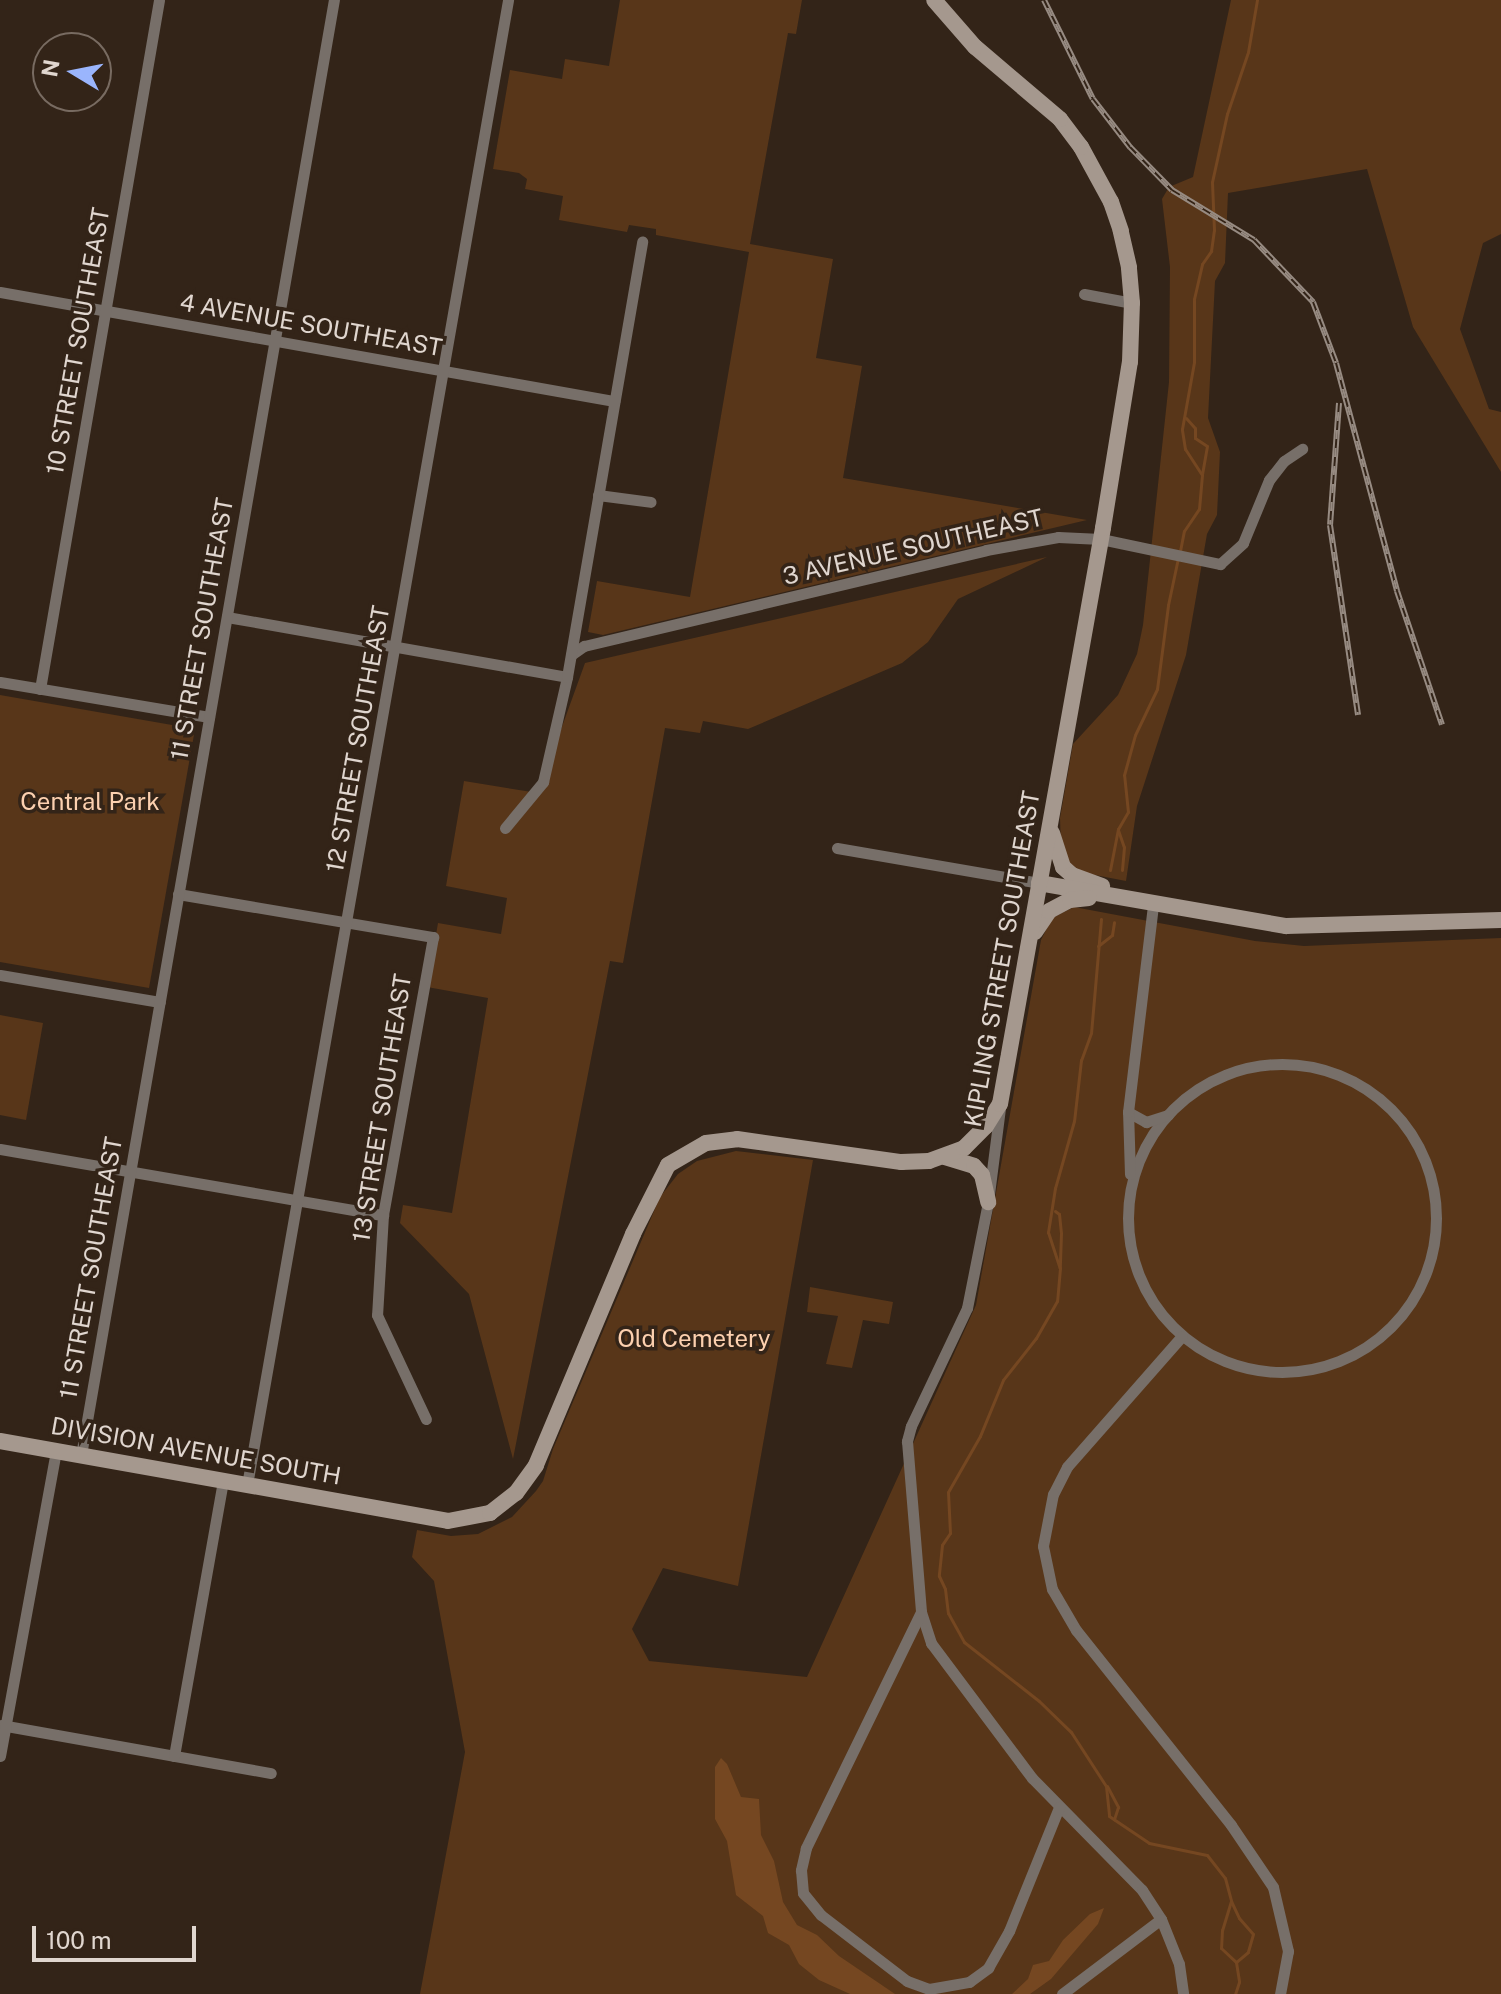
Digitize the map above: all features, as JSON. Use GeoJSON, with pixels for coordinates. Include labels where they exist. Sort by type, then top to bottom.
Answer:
{"type":"FeatureCollection","features":[{"type":"Feature","properties":{"kind":"street","name":"10 STREET SOUTHEAST"},"geometry":{"type":"LineString","coordinates":[[40,689],[159,0]]}},
{"type":"Feature","properties":{"kind":"street","name":"11 STREET SOUTHEAST"},"geometry":{"type":"LineString","coordinates":[[81,1455],[334,0]]}},
{"type":"Feature","properties":{"kind":"street","name":"12 STREET SOUTHEAST"},"geometry":{"type":"LineString","coordinates":[[247,1485],[349,923],[508,0]]}},
{"type":"Feature","properties":{"kind":"street","name":"KIPLING STREET SOUTHEAST"},"geometry":{"type":"LineString","coordinates":[[931,1643],[921,1612],[907,1441],[911,1426],[967,1308],[988,1202],[1002,1087],[1130,362],[1132,303],[1121,231],[1111,202],[1081,147],[1060,119],[975,47],[934,0]]}},
{"type":"Feature","properties":{"kind":"street"},"geometry":{"type":"LineString","coordinates":[[505,828],[543,782],[567,677],[642,241]]}},
{"type":"Feature","properties":{"kind":"street","name":"4 AVENUE SOUTHEAST"},"geometry":{"type":"LineString","coordinates":[[0,292],[614,401]]}},
{"type":"Feature","properties":{"kind":"street"},"geometry":{"type":"LineString","coordinates":[[1084,294],[1132,303]]}},
{"type":"Feature","properties":{"kind":"street","name":"3 AVENUE SOUTHEAST"},"geometry":{"type":"LineString","coordinates":[[571,655],[584,646],[986,550],[1058,537],[1101,539],[1158,554],[1220,564],[1243,543],[1269,480],[1284,461],[1302,449]]}},
{"type":"Feature","properties":{"kind":"street"},"geometry":{"type":"LineString","coordinates":[[598,495],[651,502]]}},
{"type":"Feature","properties":{"kind":"street"},"geometry":{"type":"LineString","coordinates":[[227,617],[567,677]]}},
{"type":"Feature","properties":{"kind":"street"},"geometry":{"type":"LineString","coordinates":[[0,682],[209,717]]}},
{"type":"Feature","properties":{"kind":"street"},"geometry":{"type":"LineString","coordinates":[[1053,807],[1055,851],[1067,871],[1148,903]]}},
{"type":"Feature","properties":{"kind":"street"},"geometry":{"type":"LineString","coordinates":[[837,848],[1261,923],[1314,927],[1501,920]]}},
{"type":"Feature","properties":{"kind":"street"},"geometry":{"type":"LineString","coordinates":[[178,894],[349,923]]}},
{"type":"Feature","properties":{"kind":"street"},"geometry":{"type":"LineString","coordinates":[[1027,948],[1049,911],[1070,900],[1110,896]]}},
{"type":"Feature","properties":{"kind":"street"},"geometry":{"type":"LineString","coordinates":[[1131,1183],[1145,1146],[1168,1114],[1203,1084],[1244,1067],[1289,1063],[1333,1071],[1373,1092],[1405,1124],[1427,1164],[1436,1208],[1433,1253],[1416,1295],[1388,1330],[1351,1356],[1309,1370],[1264,1372],[1220,1360],[1182,1336],[1154,1305],[1135,1267],[1127,1225],[1131,1183],[1128,1112],[1148,903]]}},
{"type":"Feature","properties":{"kind":"street","name":"13 STREET SOUTHEAST"},"geometry":{"type":"LineString","coordinates":[[349,923],[433,937],[383,1215],[377,1315],[426,1419]]}},
{"type":"Feature","properties":{"kind":"street"},"geometry":{"type":"LineString","coordinates":[[0,975],[160,1002]]}},
{"type":"Feature","properties":{"kind":"street"},"geometry":{"type":"LineString","coordinates":[[945,1157],[980,1135],[1000,1104],[1002,1087]]}},
{"type":"Feature","properties":{"kind":"street"},"geometry":{"type":"LineString","coordinates":[[1128,1112],[1146,1122],[1168,1114]]}},
{"type":"Feature","properties":{"kind":"street","name":"DIVISION AVENUE SOUTH"},"geometry":{"type":"LineString","coordinates":[[0,1441],[463,1521],[490,1513],[504,1504],[536,1465],[633,1234],[668,1165],[685,1153],[721,1140],[901,1162],[945,1157]]}},
{"type":"Feature","properties":{"kind":"street"},"geometry":{"type":"LineString","coordinates":[[0,1149],[383,1215]]}},
{"type":"Feature","properties":{"kind":"street"},"geometry":{"type":"LineString","coordinates":[[945,1157],[974,1166],[982,1175],[988,1202]]}},
{"type":"Feature","properties":{"kind":"street"},"geometry":{"type":"LineString","coordinates":[[1182,1336],[1067,1467],[1053,1494],[1043,1546],[1052,1589],[1076,1630],[1231,1825],[1273,1887],[1288,1951],[1280,1994]]}},
{"type":"Feature","properties":{"kind":"street"},"geometry":{"type":"LineString","coordinates":[[0,1756],[3,1726],[56,1451]]}},
{"type":"Feature","properties":{"kind":"street"},"geometry":{"type":"LineString","coordinates":[[174,1756],[223,1480]]}},
{"type":"Feature","properties":{"kind":"street"},"geometry":{"type":"LineString","coordinates":[[921,1612],[806,1848],[801,1870],[803,1893],[821,1915],[907,1981],[929,1989],[969,1982],[988,1968],[1009,1931],[1059,1807]]}},
{"type":"Feature","properties":{"kind":"street"},"geometry":{"type":"LineString","coordinates":[[908,1641],[931,1643],[1059,1807],[1142,1890],[1161,1919],[1179,1964],[1183,1994]]}},
{"type":"Feature","properties":{"kind":"street"},"geometry":{"type":"LineString","coordinates":[[3,1726],[271,1773]]}},
{"type":"Feature","properties":{"kind":"street"},"geometry":{"type":"LineString","coordinates":[[1062,1994],[1161,1919]]}},
{"type":"Feature","properties":{"kind":"green space"},"geometry":{"type":"Polygon","coordinates":[[[620,0],[802,0],[796,34],[788,33],[750,244],[833,259],[816,358],[862,366],[843,478],[1087,520],[603,635],[588,632],[597,581],[690,597],[749,252],[656,235],[656,229],[629,225],[627,232],[559,220],[563,196],[525,189],[527,179],[519,173],[493,169],[510,70],[562,79],[565,59],[609,66],[620,0]]]}},
{"type":"Feature","properties":{"kind":"green space"},"geometry":{"type":"Polygon","coordinates":[[[1231,0],[1501,0],[1501,234],[1483,243],[1460,329],[1489,409],[1501,412],[1501,472],[1413,327],[1367,169],[1228,193],[1225,263],[1215,281],[1208,418],[1220,452],[1217,515],[1207,534],[1186,655],[1137,806],[1126,881],[1074,871],[1061,849],[1060,818],[1073,744],[1118,695],[1137,654],[1143,625],[1169,382],[1170,267],[1162,199],[1169,187],[1193,177],[1231,0]]]}},
{"type":"Feature","properties":{"kind":"green space"},"geometry":{"type":"Polygon","coordinates":[[[1047,557],[958,599],[928,642],[902,663],[748,729],[703,721],[700,733],[665,728],[623,963],[610,961],[513,1459],[469,1294],[400,1223],[403,1205],[452,1213],[488,998],[427,987],[438,923],[501,934],[507,898],[446,886],[464,781],[538,793],[585,663],[1047,557]]]}},
{"type":"Feature","properties":{"kind":"green space","name":"Central Park"},"geometry":{"type":"Polygon","coordinates":[[[0,695],[195,729],[149,988],[0,962],[0,695]]]}},
{"type":"Feature","properties":{"kind":"green space","name":"Old Cemetery"},"geometry":{"type":"Polygon","coordinates":[[[1074,907],[1255,941],[1304,946],[1501,938],[1501,1994],[420,1994],[465,1752],[434,1581],[412,1557],[417,1530],[451,1536],[478,1534],[512,1517],[536,1491],[543,1481],[553,1449],[660,1197],[678,1174],[697,1161],[736,1151],[813,1160],[738,1586],[663,1568],[632,1629],[649,1661],[807,1677],[976,1305],[1041,940],[1052,918],[1074,907]]]}},
{"type":"Feature","properties":{"kind":"green space"},"geometry":{"type":"Polygon","coordinates":[[[0,1015],[43,1023],[26,1120],[0,1115],[0,1015]]]}},
{"type":"Feature","properties":{"kind":"green space"},"geometry":{"type":"Polygon","coordinates":[[[810,1287],[893,1302],[889,1324],[863,1320],[852,1368],[826,1364],[838,1316],[807,1312],[810,1287]]]}},
{"type":"Feature","properties":{"kind":"shaded area"},"geometry":{"type":"Polygon","coordinates":[[[721,1758],[727,1764],[741,1797],[759,1799],[761,1835],[774,1861],[783,1902],[797,1925],[817,1935],[839,1956],[895,1994],[850,1994],[819,1980],[799,1964],[789,1945],[768,1933],[763,1916],[736,1895],[727,1841],[715,1819],[715,1767],[721,1758]]]}},
{"type":"Feature","properties":{"kind":"shaded area"},"geometry":{"type":"Polygon","coordinates":[[[1104,1908],[1098,1924],[1051,1979],[1030,1994],[1012,1994],[1028,1979],[1033,1965],[1049,1961],[1063,1940],[1090,1914],[1104,1908]]]}},
{"type":"Feature","properties":{"kind":"waterway"},"geometry":{"type":"LineString","coordinates":[[1180,551],[1184,531],[1199,509],[1202,475],[1185,449],[1182,429],[1194,362],[1194,299],[1202,264],[1211,251],[1214,230],[1212,182],[1227,114],[1248,52],[1257,0]]}},
{"type":"Feature","properties":{"kind":"waterway"},"geometry":{"type":"LineString","coordinates":[[1186,418],[1195,428],[1195,438],[1207,446],[1202,475]]}},
{"type":"Feature","properties":{"kind":"waterway"},"geometry":{"type":"LineString","coordinates":[[1110,870],[1118,829],[1128,812],[1124,775],[1135,735],[1157,689],[1168,605],[1178,558]]}},
{"type":"Feature","properties":{"kind":"waterway"},"geometry":{"type":"LineString","coordinates":[[1118,830],[1124,847],[1122,870]]}},
{"type":"Feature","properties":{"kind":"waterway"},"geometry":{"type":"LineString","coordinates":[[1101,919],[1091,1033],[1081,1060],[1074,1121],[1055,1188],[1048,1232],[1060,1268],[1057,1301],[1036,1338],[1003,1380],[980,1436],[948,1492],[950,1533],[942,1545],[939,1576],[945,1589],[948,1613],[964,1642],[1039,1701],[1071,1732],[1106,1786],[1109,1816],[1149,1843],[1207,1855],[1225,1878],[1231,1901],[1222,1930],[1221,1948],[1236,1962],[1239,1982],[1235,1994]]}},
{"type":"Feature","properties":{"kind":"waterway"},"geometry":{"type":"LineString","coordinates":[[1098,946],[1112,935],[1114,922]]}},
{"type":"Feature","properties":{"kind":"waterway"},"geometry":{"type":"LineString","coordinates":[[1055,1211],[1059,1214],[1061,1233],[1060,1268]]}},
{"type":"Feature","properties":{"kind":"waterway"},"geometry":{"type":"LineString","coordinates":[[1107,1786],[1118,1807],[1114,1819]]}},
{"type":"Feature","properties":{"kind":"waterway"},"geometry":{"type":"LineString","coordinates":[[1231,1901],[1239,1918],[1253,1934],[1248,1952],[1236,1962]]}},
{"type":"Feature","properties":{"kind":"railway"},"geometry":{"type":"LineString","coordinates":[[1044,0],[1093,99],[1130,147],[1172,190],[1254,240],[1313,302],[1336,363],[1397,591],[1442,725]]}},
{"type":"Feature","properties":{"kind":"railway"},"geometry":{"type":"LineString","coordinates":[[1339,403],[1330,525],[1358,715]]}}]}
